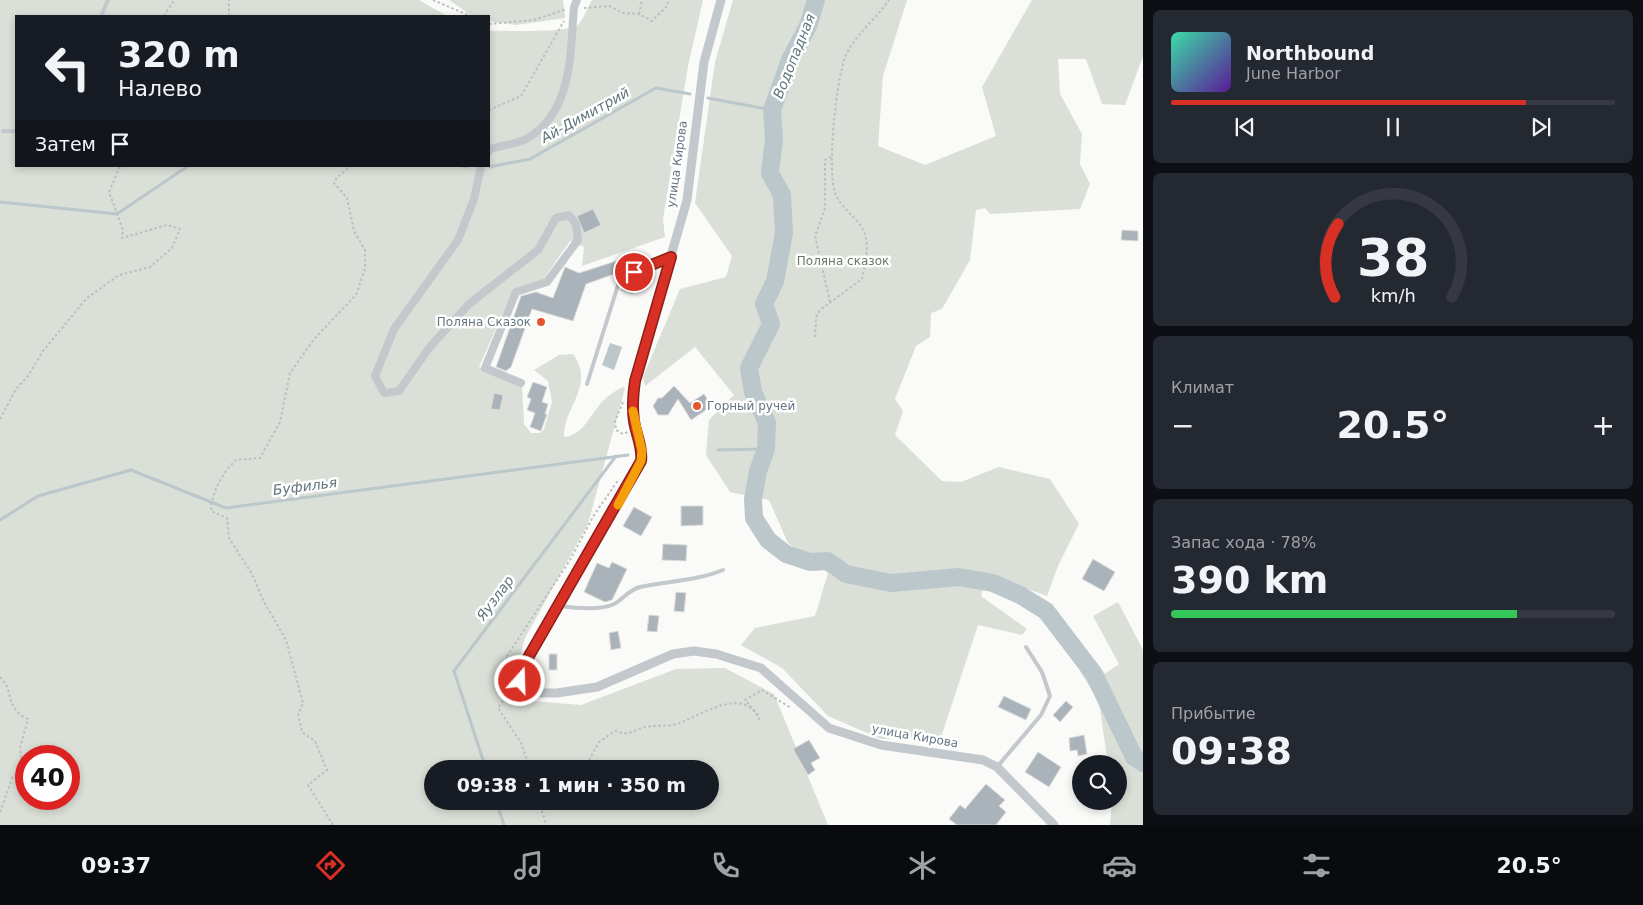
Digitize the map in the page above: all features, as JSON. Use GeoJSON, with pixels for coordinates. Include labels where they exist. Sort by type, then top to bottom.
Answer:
{"type":"FeatureCollection","features":[{"type":"Feature","properties":{"kind":"street","name":"улица Кирова"},"geometry":{"type":"LineString","coordinates":[[721,0],[704,62],[687,200],[635,381],[633,401],[634,422],[642,451],[641,461],[560,606],[521,670],[520,681],[525,690],[536,693],[557,693],[597,687],[673,654],[694,651],[716,654],[761,668],[830,728],[881,745],[983,760],[997,767],[1054,825]]}},
{"type":"Feature","properties":{"kind":"street"},"geometry":{"type":"LineString","coordinates":[[490,149],[527,138],[548,119],[560,100],[569,72],[575,4]]}},
{"type":"Feature","properties":{"kind":"street"},"geometry":{"type":"LineString","coordinates":[[481,167],[474,199],[458,240],[394,329],[375,376],[384,394],[399,391],[429,348],[469,304],[538,250],[556,218],[569,215],[576,224],[578,240],[547,282],[516,292],[485,368],[521,383]]}},
{"type":"Feature","properties":{"kind":"lane"},"geometry":{"type":"LineString","coordinates":[[101,15],[108,0]]}},
{"type":"Feature","properties":{"kind":"lane"},"geometry":{"type":"LineString","coordinates":[[3,131],[15,131]]}},
{"type":"Feature","properties":{"kind":"lane"},"geometry":{"type":"LineString","coordinates":[[587,384],[619,282],[623,275],[671,257]]}},
{"type":"Feature","properties":{"kind":"lane"},"geometry":{"type":"LineString","coordinates":[[560,606],[574,608],[612,605],[634,589],[665,582],[706,577],[723,570]]}},
{"type":"Feature","properties":{"kind":"lane"},"geometry":{"type":"LineString","coordinates":[[997,767],[1041,715],[1050,696],[1042,672],[1026,648]]}},
{"type":"Feature","properties":{"kind":"path"},"geometry":{"type":"LineString","coordinates":[[165,15],[174,0]]}},
{"type":"Feature","properties":{"kind":"path"},"geometry":{"type":"LineString","coordinates":[[229,0],[229,15]]}},
{"type":"Feature","properties":{"kind":"path"},"geometry":{"type":"LineString","coordinates":[[432,0],[468,15]]}},
{"type":"Feature","properties":{"kind":"path"},"geometry":{"type":"LineString","coordinates":[[638,14],[642,0]]}},
{"type":"Feature","properties":{"kind":"path"},"geometry":{"type":"LineString","coordinates":[[490,24],[534,20],[575,4],[609,6],[623,13],[638,14],[652,21],[664,11],[668,5],[667,0]]}},
{"type":"Feature","properties":{"kind":"path"},"geometry":{"type":"LineString","coordinates":[[815,337],[816,317],[820,310],[862,279],[868,239],[859,223],[845,210],[831,181],[833,129],[846,56],[855,41],[889,0]]}},
{"type":"Feature","properties":{"kind":"path"},"geometry":{"type":"LineString","coordinates":[[490,110],[521,96],[575,4]]}},
{"type":"Feature","properties":{"kind":"path"},"geometry":{"type":"LineString","coordinates":[[830,302],[815,236],[825,208],[824,160],[832,157]]}},
{"type":"Feature","properties":{"kind":"path"},"geometry":{"type":"LineString","coordinates":[[0,419],[16,389],[28,376],[42,351],[87,298],[119,275],[150,267],[172,248],[180,229],[167,225],[122,238],[123,230],[109,192],[120,167]]}},
{"type":"Feature","properties":{"kind":"path"},"geometry":{"type":"LineString","coordinates":[[333,825],[308,785],[327,770],[315,741],[302,732],[298,714],[303,703],[286,640],[263,600],[252,574],[230,538],[227,518],[211,511],[211,502],[229,466],[236,460],[260,458],[280,422],[290,373],[314,339],[356,295],[366,269],[365,250],[354,231],[347,198],[334,183],[336,178],[349,167]]}},
{"type":"Feature","properties":{"kind":"path"},"geometry":{"type":"LineString","coordinates":[[626,394],[615,421],[616,430],[623,434],[632,430]]}},
{"type":"Feature","properties":{"kind":"path"},"geometry":{"type":"LineString","coordinates":[[512,672],[507,656],[570,560],[594,515],[623,474]]}},
{"type":"Feature","properties":{"kind":"path"},"geometry":{"type":"LineString","coordinates":[[0,677],[6,682],[11,706],[19,715],[28,719],[20,748],[24,773],[13,776],[0,812]]}},
{"type":"Feature","properties":{"kind":"path"},"geometry":{"type":"LineString","coordinates":[[511,681],[511,689],[498,708],[521,743],[527,760]]}},
{"type":"Feature","properties":{"kind":"path"},"geometry":{"type":"LineString","coordinates":[[589,760],[599,742],[615,731],[626,734],[644,727],[679,724],[694,714],[732,703],[744,703],[759,719],[758,715],[745,700],[762,690],[780,703],[798,710]]}},
{"type":"Feature","properties":{"kind":"path"},"geometry":{"type":"LineString","coordinates":[[542,810],[546,825]]}},
{"type":"Feature","properties":{"kind":"green space"},"geometry":{"type":"Polygon","coordinates":[[[0,0],[419,0],[445,15],[15,15],[15,167],[490,167],[490,31],[536,31],[573,27],[581,22],[592,0],[703,0],[688,66],[663,219],[665,237],[582,266],[584,247],[570,241],[543,280],[513,290],[479,367],[522,386],[524,424],[531,433],[540,433],[544,429],[552,402],[548,381],[534,370],[559,355],[573,354],[579,366],[581,376],[577,396],[565,426],[564,437],[580,430],[606,398],[619,389],[625,388],[588,524],[525,638],[508,699],[581,705],[676,669],[725,668],[774,694],[828,825],[0,825],[0,0]]]}},
{"type":"Feature","properties":{"kind":"green space"},"geometry":{"type":"Polygon","coordinates":[[[449,0],[563,0],[565,18],[516,25],[490,21],[490,15],[471,15],[449,0]]]}},
{"type":"Feature","properties":{"kind":"green space","name":"Поляна сказок"},"geometry":{"type":"Polygon","coordinates":[[[733,0],[907,0],[883,76],[878,146],[925,165],[996,136],[982,87],[1032,0],[1143,0],[1143,56],[1125,105],[1102,104],[1086,59],[1058,59],[1060,94],[1082,134],[1080,164],[1090,184],[1080,209],[990,214],[985,208],[976,210],[970,260],[942,309],[931,313],[930,337],[916,346],[895,399],[903,411],[895,435],[942,481],[961,482],[999,467],[1050,479],[1079,524],[1058,566],[1047,596],[987,574],[981,596],[1027,629],[1022,635],[978,625],[941,737],[881,739],[828,716],[782,668],[741,645],[755,628],[815,616],[828,573],[788,543],[769,500],[730,492],[706,455],[709,420],[734,395],[695,347],[645,386],[643,377],[680,289],[726,277],[732,256],[695,203],[715,62],[733,0]]]}},
{"type":"Feature","properties":{"kind":"green space"},"geometry":{"type":"Polygon","coordinates":[[[1118,602],[1143,650],[1143,825],[1110,825],[1111,810],[1127,810],[1127,755],[1107,755],[1099,702],[1080,671],[1106,673],[1119,664],[1093,616],[1118,602]]]}},
{"type":"Feature","properties":{"kind":"shaded area"},"geometry":{"type":"Polygon","coordinates":[[[610,343],[622,347],[614,370],[602,365],[610,343]]]}},
{"type":"Feature","properties":{"kind":"building"},"geometry":{"type":"Polygon","coordinates":[[[593,209],[601,225],[584,233],[577,216],[593,209]]]}},
{"type":"Feature","properties":{"kind":"building"},"geometry":{"type":"Polygon","coordinates":[[[1122,230],[1138,231],[1138,241],[1121,240],[1122,230]]]}},
{"type":"Feature","properties":{"kind":"building"},"geometry":{"type":"Polygon","coordinates":[[[638,254],[643,264],[586,284],[573,321],[532,309],[511,367],[506,371],[496,367],[521,296],[536,292],[553,298],[565,267],[579,273],[638,254]]]}},
{"type":"Feature","properties":{"kind":"building"},"geometry":{"type":"Polygon","coordinates":[[[625,279],[636,282],[633,294],[621,290],[625,279]]]}},
{"type":"Feature","properties":{"kind":"building"},"geometry":{"type":"Polygon","coordinates":[[[533,382],[547,387],[542,402],[548,404],[545,414],[547,414],[541,431],[530,427],[535,413],[527,410],[531,399],[527,397],[533,382]]]}},
{"type":"Feature","properties":{"kind":"building"},"geometry":{"type":"Polygon","coordinates":[[[674,386],[690,403],[704,394],[712,406],[691,420],[678,399],[668,415],[658,415],[653,406],[658,398],[662,398],[674,386]]]}},
{"type":"Feature","properties":{"kind":"building"},"geometry":{"type":"Polygon","coordinates":[[[494,393],[503,395],[500,410],[491,409],[494,393]]]}},
{"type":"Feature","properties":{"kind":"building"},"geometry":{"type":"Polygon","coordinates":[[[681,506],[703,506],[703,525],[681,526],[681,506]]]}},
{"type":"Feature","properties":{"kind":"building"},"geometry":{"type":"Polygon","coordinates":[[[634,507],[652,517],[641,536],[623,526],[634,507]]]}},
{"type":"Feature","properties":{"kind":"building"},"geometry":{"type":"Polygon","coordinates":[[[663,544],[687,545],[686,561],[662,560],[663,544]]]}},
{"type":"Feature","properties":{"kind":"building"},"geometry":{"type":"Polygon","coordinates":[[[1093,559],[1115,572],[1104,591],[1082,579],[1093,559]]]}},
{"type":"Feature","properties":{"kind":"building"},"geometry":{"type":"Polygon","coordinates":[[[612,562],[627,569],[612,600],[605,602],[584,592],[597,563],[609,568],[612,562]]]}},
{"type":"Feature","properties":{"kind":"building"},"geometry":{"type":"Polygon","coordinates":[[[676,592],[686,593],[684,612],[674,611],[676,592]]]}},
{"type":"Feature","properties":{"kind":"building"},"geometry":{"type":"Polygon","coordinates":[[[649,615],[659,616],[657,632],[647,631],[649,615]]]}},
{"type":"Feature","properties":{"kind":"building"},"geometry":{"type":"Polygon","coordinates":[[[618,631],[621,648],[611,650],[609,633],[618,631]]]}},
{"type":"Feature","properties":{"kind":"building"},"geometry":{"type":"Polygon","coordinates":[[[549,654],[557,654],[557,670],[549,670],[549,654]]]}},
{"type":"Feature","properties":{"kind":"building"},"geometry":{"type":"Polygon","coordinates":[[[1004,696],[1031,709],[1026,720],[998,707],[1004,696]]]}},
{"type":"Feature","properties":{"kind":"building"},"geometry":{"type":"Polygon","coordinates":[[[1066,701],[1073,707],[1060,722],[1053,715],[1066,701]]]}},
{"type":"Feature","properties":{"kind":"building"},"geometry":{"type":"Polygon","coordinates":[[[1084,735],[1087,754],[1078,755],[1077,750],[1070,751],[1069,738],[1084,735]]]}},
{"type":"Feature","properties":{"kind":"building"},"geometry":{"type":"Polygon","coordinates":[[[809,740],[820,758],[811,763],[815,770],[808,775],[793,749],[809,740]]]}},
{"type":"Feature","properties":{"kind":"building"},"geometry":{"type":"Polygon","coordinates":[[[1038,752],[1061,767],[1049,787],[1025,772],[1038,752]]]}},
{"type":"Feature","properties":{"kind":"building"},"geometry":{"type":"Polygon","coordinates":[[[986,784],[1005,800],[999,806],[1006,812],[996,825],[957,825],[949,819],[960,805],[965,809],[986,784]]]}},
{"type":"Feature","properties":{"kind":"waterway","name":"Водопадная"},"geometry":{"type":"LineString","coordinates":[[816,0],[808,26],[790,60],[772,110],[774,139],[770,173],[782,195],[784,233],[775,281],[764,304],[771,324],[749,368],[753,392],[767,423],[766,449],[758,471],[753,499],[754,518],[768,540],[786,554],[810,562],[828,561],[846,574],[891,583],[959,577],[993,583],[1020,595],[1046,611],[1094,674],[1134,757],[1143,763]]}},
{"type":"Feature","properties":{"kind":"waterway","name":"Ай-Димитрий"},"geometry":{"type":"LineString","coordinates":[[490,167],[530,159],[656,88],[690,94]]}},
{"type":"Feature","properties":{"kind":"waterway","name":"Ай-Димитрий"},"geometry":{"type":"LineString","coordinates":[[708,98],[772,110]]}},
{"type":"Feature","properties":{"kind":"waterway","name":"Ай-Димитрий"},"geometry":{"type":"LineString","coordinates":[[0,202],[117,214],[187,167]]}},
{"type":"Feature","properties":{"kind":"waterway","name":"Яузлар"},"geometry":{"type":"LineString","coordinates":[[718,450],[766,449]]}},
{"type":"Feature","properties":{"kind":"waterway","name":"Буфилья"},"geometry":{"type":"LineString","coordinates":[[0,520],[38,496],[131,470],[226,508],[628,455]]}},
{"type":"Feature","properties":{"kind":"waterway","name":"Яузлар"},"geometry":{"type":"LineString","coordinates":[[483,760],[454,671],[616,456]]}},
{"type":"Feature","properties":{"kind":"waterway","name":"Яузлар"},"geometry":{"type":"LineString","coordinates":[[499,810],[504,825]]}},
{"type":"Feature","properties":{"kind":"slow traffic"},"geometry":{"type":"LineString","coordinates":[[618,505],[641,461],[642,451],[633,411]]}},
{"type":"Feature","properties":{"kind":"place","name":"Поляна Сказок"},"geometry":{"type":"Point","coordinates":[541,322]}},
{"type":"Feature","properties":{"kind":"place","name":"Горный ручей"},"geometry":{"type":"Point","coordinates":[697,406]}},
{"type":"Feature","properties":{"kind":"route"},"geometry":{"type":"LineString","coordinates":[[520,681],[521,670],[560,606],[630,484],[641,461],[642,451],[634,422],[633,401],[635,381],[671,257],[634,272]]}}]}
